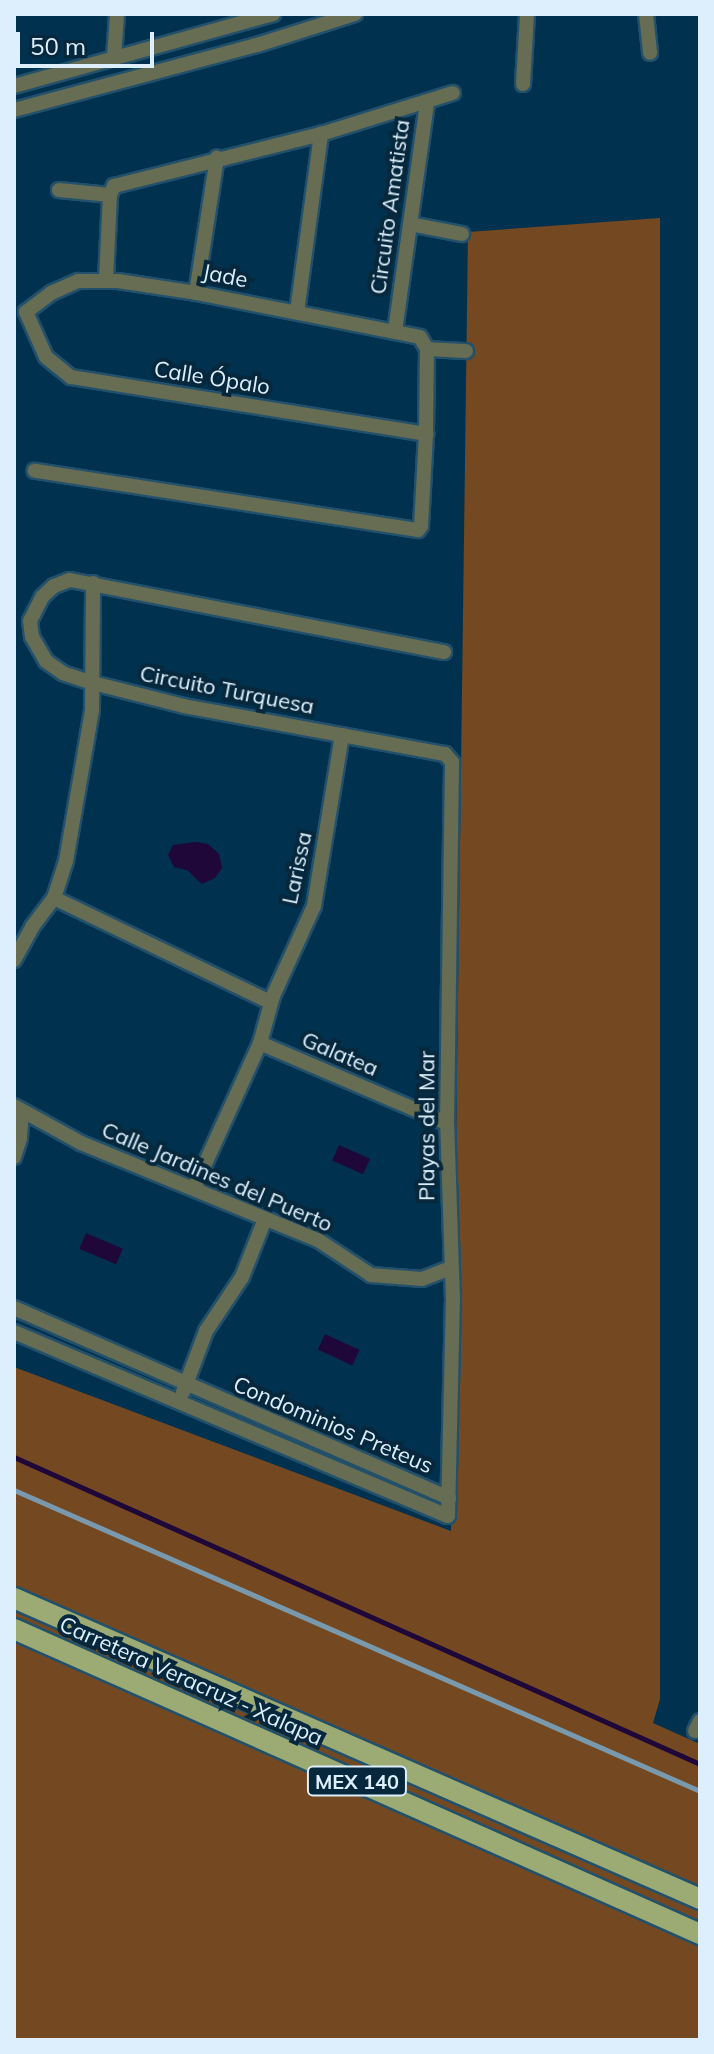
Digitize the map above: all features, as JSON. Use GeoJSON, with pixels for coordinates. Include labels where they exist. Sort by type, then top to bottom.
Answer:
{"type":"FeatureCollection","features":[{"type":"Feature","properties":{"kind":"main road","name":"Carretera Veracruz - Xalapa"},"geometry":{"type":"LineString","coordinates":[[14,1598],[700,1899]]}},
{"type":"Feature","properties":{"kind":"main road","name":"Carretera Veracruz - Xalapa"},"geometry":{"type":"LineString","coordinates":[[14,1629],[700,1934]]}},
{"type":"Feature","properties":{"kind":"street"},"geometry":{"type":"LineString","coordinates":[[114,58],[117,14]]}},
{"type":"Feature","properties":{"kind":"street"},"geometry":{"type":"LineString","coordinates":[[14,86],[273,14]]}},
{"type":"Feature","properties":{"kind":"street"},"geometry":{"type":"LineString","coordinates":[[14,110],[257,45],[355,14]]}},
{"type":"Feature","properties":{"kind":"street"},"geometry":{"type":"LineString","coordinates":[[523,84],[527,14]]}},
{"type":"Feature","properties":{"kind":"street"},"geometry":{"type":"LineString","coordinates":[[646,14],[650,53]]}},
{"type":"Feature","properties":{"kind":"street"},"geometry":{"type":"LineString","coordinates":[[427,102],[453,93]]}},
{"type":"Feature","properties":{"kind":"street","name":"Circuito Amatista"},"geometry":{"type":"LineString","coordinates":[[110,195],[119,183],[321,134],[427,102],[395,331]]}},
{"type":"Feature","properties":{"kind":"street"},"geometry":{"type":"LineString","coordinates":[[297,312],[321,134]]}},
{"type":"Feature","properties":{"kind":"street"},"geometry":{"type":"LineString","coordinates":[[196,293],[217,158]]}},
{"type":"Feature","properties":{"kind":"street"},"geometry":{"type":"LineString","coordinates":[[59,190],[110,195],[106,280]]}},
{"type":"Feature","properties":{"kind":"street"},"geometry":{"type":"LineString","coordinates":[[410,224],[462,234]]}},
{"type":"Feature","properties":{"kind":"street","name":"Jade"},"geometry":{"type":"LineString","coordinates":[[20,312],[78,281],[106,280],[196,293],[395,331],[425,343],[466,351]]}},
{"type":"Feature","properties":{"kind":"street","name":"Calle Ópalo"},"geometry":{"type":"LineString","coordinates":[[20,312],[46,357],[71,377],[83,381],[426,434]]}},
{"type":"Feature","properties":{"kind":"street"},"geometry":{"type":"LineString","coordinates":[[35,471],[416,531],[421,526],[426,434],[425,343]]}},
{"type":"Feature","properties":{"kind":"street"},"geometry":{"type":"LineString","coordinates":[[14,619],[30,621],[33,609],[54,586],[70,580],[444,652]]}},
{"type":"Feature","properties":{"kind":"street"},"geometry":{"type":"LineString","coordinates":[[14,960],[21,932],[54,898],[66,861],[90,730],[93,583]]}},
{"type":"Feature","properties":{"kind":"street","name":"Circuito Turquesa"},"geometry":{"type":"LineString","coordinates":[[30,621],[32,637],[46,661],[63,673],[93,683],[184,706],[447,755]]}},
{"type":"Feature","properties":{"kind":"street","name":"Larissa"},"geometry":{"type":"LineString","coordinates":[[194,1188],[260,1043],[270,1002],[314,906],[342,735]]}},
{"type":"Feature","properties":{"kind":"street","name":"Playas del Mar"},"geometry":{"type":"LineString","coordinates":[[447,755],[454,767],[447,1123],[451,1268],[449,1498]]}},
{"type":"Feature","properties":{"kind":"street"},"geometry":{"type":"LineString","coordinates":[[54,898],[270,1002]]}},
{"type":"Feature","properties":{"kind":"street","name":"Galatea"},"geometry":{"type":"LineString","coordinates":[[260,1043],[447,1123]]}},
{"type":"Feature","properties":{"kind":"street"},"geometry":{"type":"LineString","coordinates":[[14,1157],[20,1138],[18,1109]]}},
{"type":"Feature","properties":{"kind":"street","name":"Calle Jardines del Puerto"},"geometry":{"type":"LineString","coordinates":[[18,1109],[81,1143],[318,1240],[371,1275],[422,1279],[451,1268]]}},
{"type":"Feature","properties":{"kind":"street"},"geometry":{"type":"LineString","coordinates":[[179,1404],[200,1344],[213,1317],[242,1277],[265,1219]]}},
{"type":"Feature","properties":{"kind":"street","name":"Condominios Preteus"},"geometry":{"type":"LineString","coordinates":[[14,1308],[186,1386],[449,1498],[445,1518],[14,1332]]}},
{"type":"Feature","properties":{"kind":"shaded area"},"geometry":{"type":"Polygon","coordinates":[[[660,218],[660,1699],[653,1723],[700,1744],[700,2040],[14,2040],[14,1367],[451,1531],[468,232],[660,218]]]}},
{"type":"Feature","properties":{"kind":"shaded area"},"geometry":{"type":"Polygon","coordinates":[[[208,844],[219,854],[222,868],[215,878],[202,884],[187,870],[174,867],[168,855],[173,845],[208,844]]]}},
{"type":"Feature","properties":{"kind":"shaded area"},"geometry":{"type":"Polygon","coordinates":[[[339,1145],[370,1159],[363,1174],[332,1161],[339,1145]]]}},
{"type":"Feature","properties":{"kind":"shaded area"},"geometry":{"type":"Polygon","coordinates":[[[86,1233],[123,1249],[116,1264],[79,1249],[86,1233]]]}},
{"type":"Feature","properties":{"kind":"shaded area"},"geometry":{"type":"Polygon","coordinates":[[[325,1334],[359,1350],[352,1365],[318,1349],[325,1334]]]}},
{"type":"Feature","properties":{"kind":"waterway"},"geometry":{"type":"LineString","coordinates":[[14,1457],[700,1764]]}},
{"type":"Feature","properties":{"kind":"railway"},"geometry":{"type":"LineString","coordinates":[[14,1490],[700,1791]]}}]}
